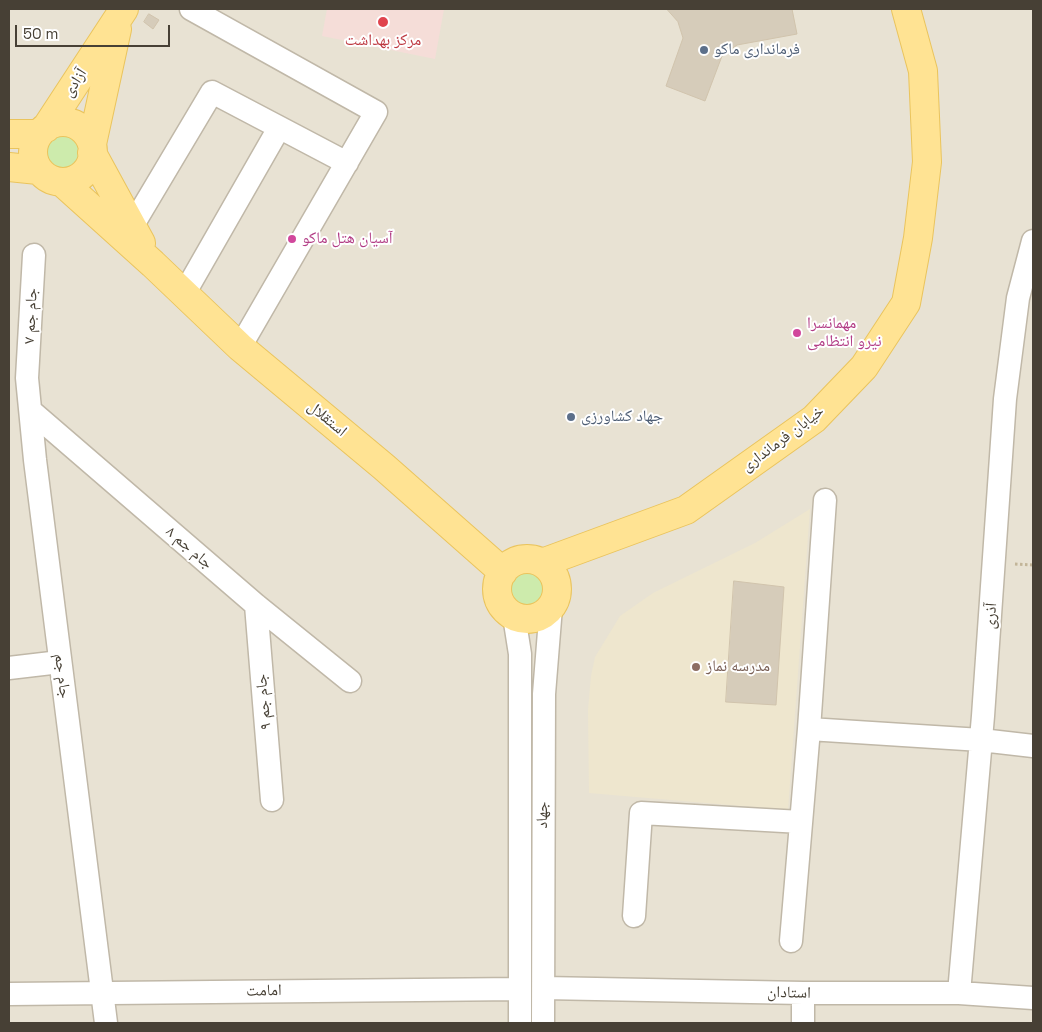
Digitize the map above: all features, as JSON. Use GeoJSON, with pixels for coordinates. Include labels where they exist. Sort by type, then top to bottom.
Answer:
{"type":"FeatureCollection","features":[{"type":"Feature","properties":{"kind":"main road","name":"خیابان فرمانداری"},"geometry":{"type":"LineString","coordinates":[[542,563],[686,510],[814,419],[870,359],[906,303],[918,238],[927,162],[922,71],[906,9]]}},
{"type":"Feature","properties":{"kind":"main road","name":"آزادی"},"geometry":{"type":"LineString","coordinates":[[42,131],[122,11]]}},
{"type":"Feature","properties":{"kind":"main road","name":"آزادی"},"geometry":{"type":"LineString","coordinates":[[92,149],[122,11]]}},
{"type":"Feature","properties":{"kind":"main road"},"geometry":{"type":"LineString","coordinates":[[9,134],[42,131],[64,122],[73,124],[88,135],[92,149],[86,171],[79,177],[62,182],[45,177],[38,170],[33,152],[42,131]]}},
{"type":"Feature","properties":{"kind":"main road","name":"استقلال"},"geometry":{"type":"LineString","coordinates":[[92,149],[131,228],[153,264]]}},
{"type":"Feature","properties":{"kind":"main road"},"geometry":{"type":"LineString","coordinates":[[9,167],[38,170]]}},
{"type":"Feature","properties":{"kind":"main road","name":"استقلال"},"geometry":{"type":"LineString","coordinates":[[62,182],[153,264],[240,348],[384,467],[503,572]]}},
{"type":"Feature","properties":{"kind":"main road"},"geometry":{"type":"LineString","coordinates":[[534,560],[542,563],[550,569],[555,578],[557,588],[551,607],[543,614],[534,618],[514,616],[503,605],[498,592],[498,581],[503,572],[516,561],[534,560]]}},
{"type":"Feature","properties":{"kind":"street"},"geometry":{"type":"LineString","coordinates":[[190,9],[376,112],[240,348]]}},
{"type":"Feature","properties":{"kind":"street"},"geometry":{"type":"LineString","coordinates":[[131,228],[212,92],[347,163]]}},
{"type":"Feature","properties":{"kind":"street"},"geometry":{"type":"LineString","coordinates":[[184,294],[279,128]]}},
{"type":"Feature","properties":{"kind":"street","name":"آذری"},"geometry":{"type":"LineString","coordinates":[[959,993],[981,740],[1006,399],[1026,298],[1033,241]]}},
{"type":"Feature","properties":{"kind":"street","name":"جام جم ۷"},"geometry":{"type":"LineString","coordinates":[[18,377],[34,255]]}},
{"type":"Feature","properties":{"kind":"street","name":"جام جم"},"geometry":{"type":"LineString","coordinates":[[18,377],[31,411],[60,662],[106,1023]]}},
{"type":"Feature","properties":{"kind":"street","name":"جام جم ۸"},"geometry":{"type":"LineString","coordinates":[[31,411],[256,605],[350,681]]}},
{"type":"Feature","properties":{"kind":"street"},"geometry":{"type":"LineString","coordinates":[[791,941],[809,729],[825,500]]}},
{"type":"Feature","properties":{"kind":"street","name":"جام جم ۹"},"geometry":{"type":"LineString","coordinates":[[256,605],[272,800]]}},
{"type":"Feature","properties":{"kind":"street","name":"جهاد"},"geometry":{"type":"LineString","coordinates":[[544,1023],[544,694],[551,607]]}},
{"type":"Feature","properties":{"kind":"street","name":"جهاد"},"geometry":{"type":"LineString","coordinates":[[514,616],[520,654],[520,1023]]}},
{"type":"Feature","properties":{"kind":"street"},"geometry":{"type":"LineString","coordinates":[[9,668],[60,662]]}},
{"type":"Feature","properties":{"kind":"street"},"geometry":{"type":"LineString","coordinates":[[809,729],[981,740],[1033,746]]}},
{"type":"Feature","properties":{"kind":"street"},"geometry":{"type":"LineString","coordinates":[[634,916],[642,813],[801,822]]}},
{"type":"Feature","properties":{"kind":"street","name":"امامت"},"geometry":{"type":"LineString","coordinates":[[9,994],[520,988]]}},
{"type":"Feature","properties":{"kind":"street","name":"استادان"},"geometry":{"type":"LineString","coordinates":[[544,988],[803,993],[959,993],[1033,998]]}},
{"type":"Feature","properties":{"kind":"street"},"geometry":{"type":"LineString","coordinates":[[803,993],[803,1023]]}},
{"type":"Feature","properties":{"kind":"shaded area"},"geometry":{"type":"Polygon","coordinates":[[[9,9],[1033,9],[1033,1023],[9,1023],[9,9]]]}},
{"type":"Feature","properties":{"kind":"shaded area","name":"مرکز بهداشت"},"geometry":{"type":"Polygon","coordinates":[[[327,9],[444,9],[435,59],[322,36],[327,9]]]}},
{"type":"Feature","properties":{"kind":"shaded area","name":"مدرسه نماز"},"geometry":{"type":"Polygon","coordinates":[[[810,509],[788,810],[589,793],[588,710],[591,676],[595,657],[620,616],[653,593],[755,543],[810,509]]]}},
{"type":"Feature","properties":{"kind":"green space"},"geometry":{"type":"Polygon","coordinates":[[[57,129],[67,129],[76,133],[82,139],[85,144],[85,162],[76,173],[67,177],[57,177],[48,173],[42,167],[38,158],[38,148],[42,139],[48,133],[57,129]]]}},
{"type":"Feature","properties":{"kind":"green space"},"geometry":{"type":"Polygon","coordinates":[[[522,566],[532,566],[544,573],[551,585],[551,595],[544,607],[532,614],[522,614],[514,610],[507,603],[503,595],[503,585],[507,577],[514,570],[522,566]]]}},
{"type":"Feature","properties":{"kind":"building","name":"فرمانداری ماکو"},"geometry":{"type":"Polygon","coordinates":[[[667,9],[792,9],[797,34],[737,45],[722,56],[705,101],[666,86],[683,38],[678,22],[667,9]]]}},
{"type":"Feature","properties":{"kind":"building"},"geometry":{"type":"Polygon","coordinates":[[[149,14],[159,20],[153,29],[144,22],[149,14]]]}},
{"type":"Feature","properties":{"kind":"building"},"geometry":{"type":"Polygon","coordinates":[[[734,581],[784,587],[776,705],[726,702],[734,581]]]}},
{"type":"Feature","properties":{"kind":"place","name":"مرکز بهداشت"},"geometry":{"type":"Point","coordinates":[383,22]}},
{"type":"Feature","properties":{"kind":"place","name":"فرمانداری ماکو"},"geometry":{"type":"Point","coordinates":[704,50]}},
{"type":"Feature","properties":{"kind":"place","name":"آسیان هتل ماکو"},"geometry":{"type":"Point","coordinates":[292,239]}},
{"type":"Feature","properties":{"kind":"place","name":"مهمانسرا نیرو انتظامی"},"geometry":{"type":"Point","coordinates":[797,333]}},
{"type":"Feature","properties":{"kind":"place","name":"جهاد کشاورزی"},"geometry":{"type":"Point","coordinates":[571,417]}},
{"type":"Feature","properties":{"kind":"place","name":"مدرسه نماز"},"geometry":{"type":"Point","coordinates":[696,667]}}]}
